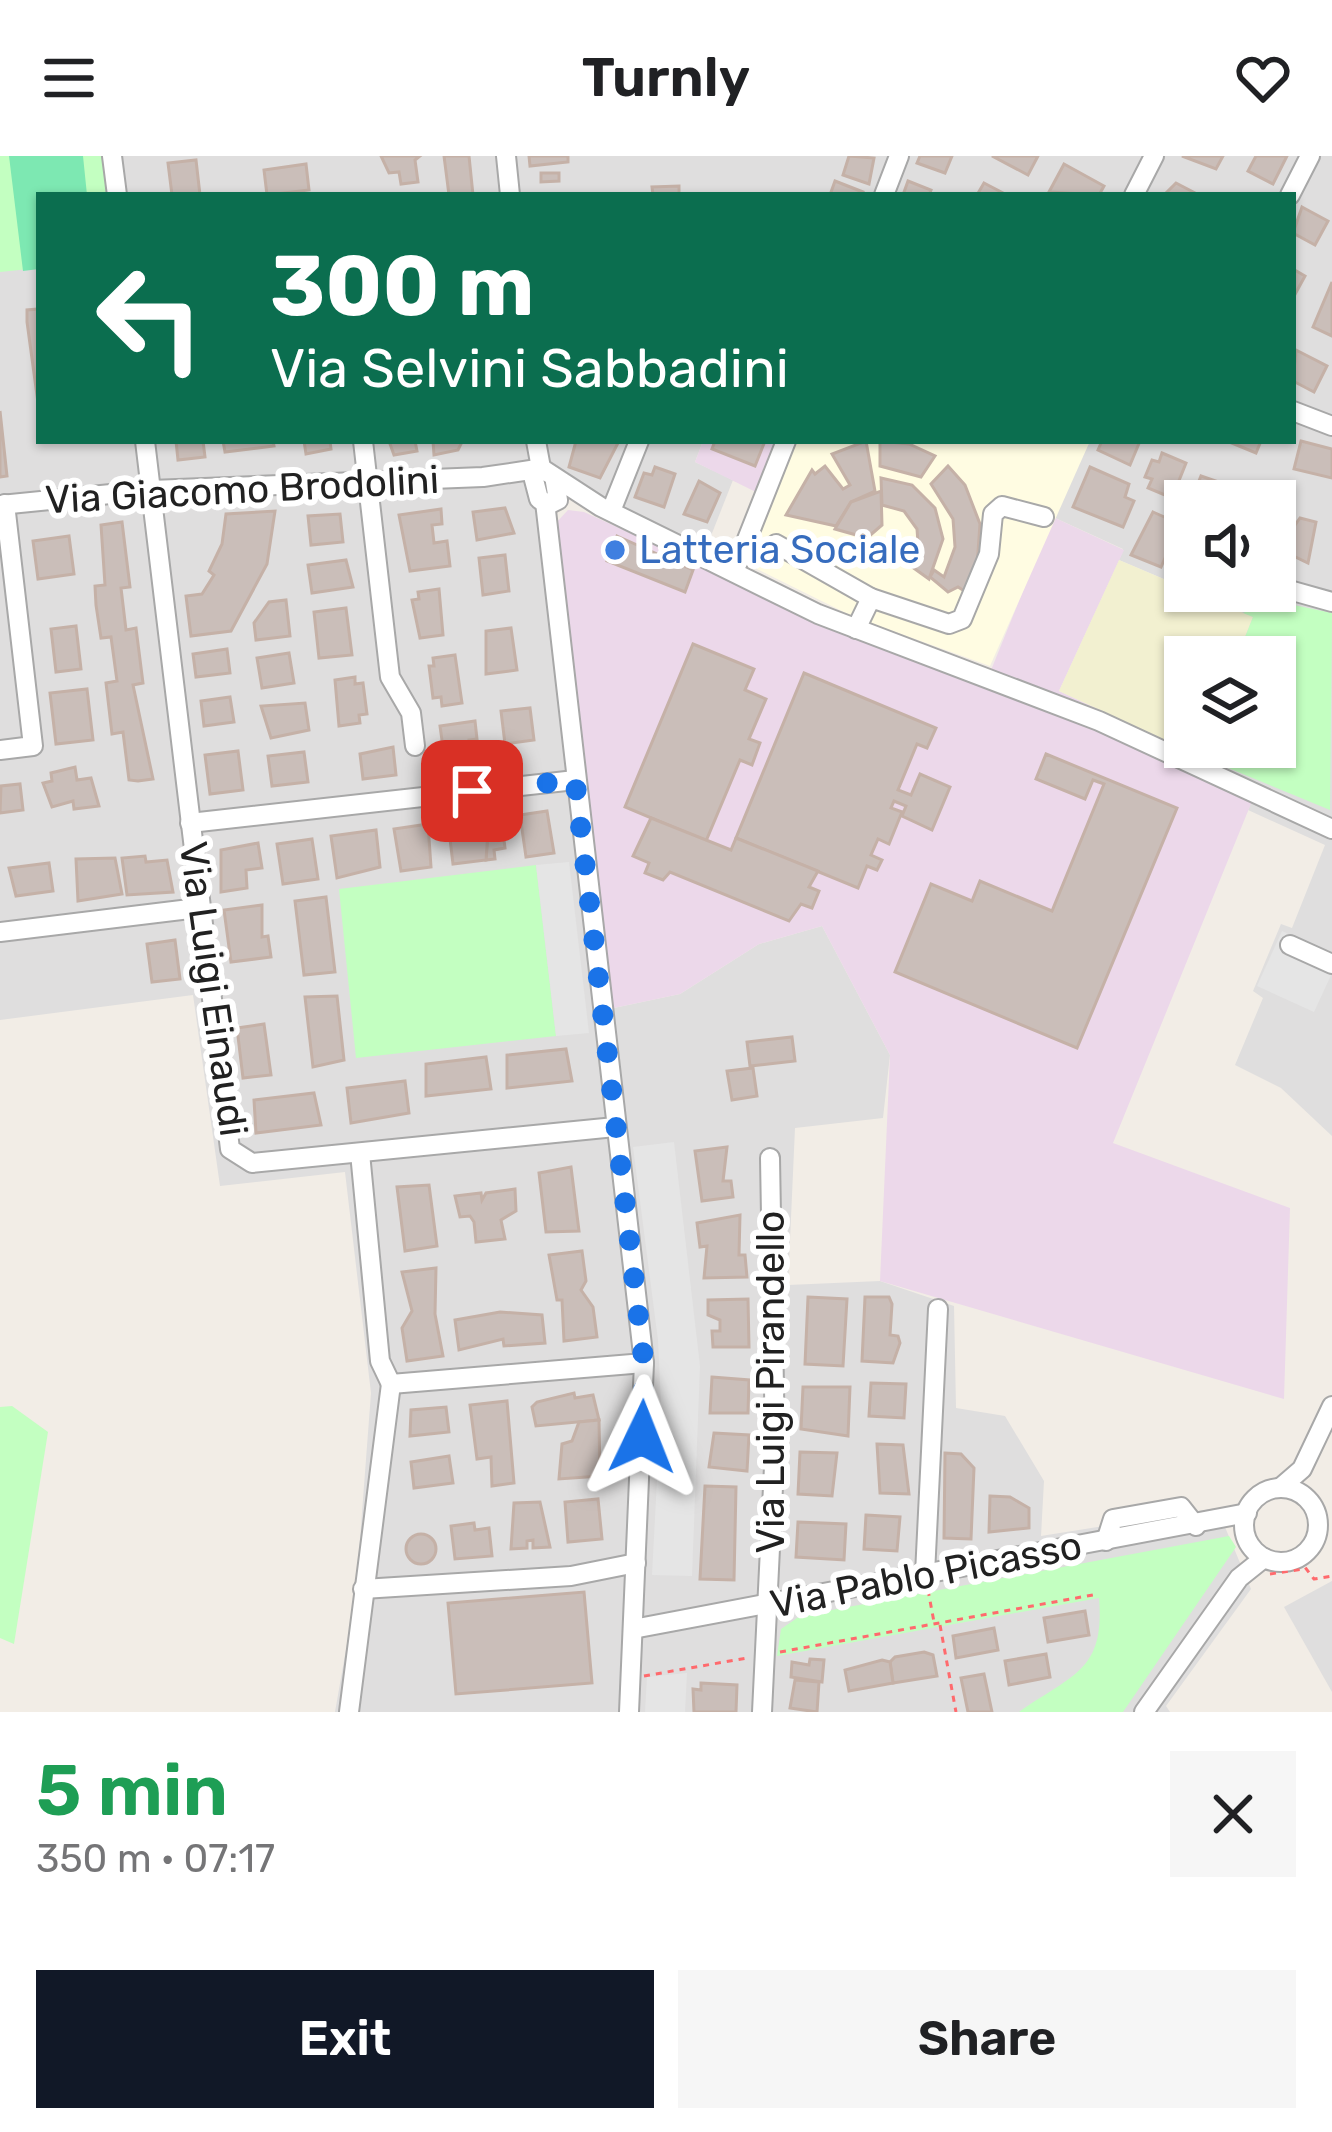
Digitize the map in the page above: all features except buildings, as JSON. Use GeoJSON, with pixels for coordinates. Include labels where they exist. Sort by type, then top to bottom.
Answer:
{"type":"FeatureCollection","features":[{"type":"Feature","properties":{"kind":"street"},"geometry":{"type":"LineString","coordinates":[[112,156],[117,192]]}},
{"type":"Feature","properties":{"kind":"street"},"geometry":{"type":"LineString","coordinates":[[506,156],[510,192]]}},
{"type":"Feature","properties":{"kind":"street"},"geometry":{"type":"LineString","coordinates":[[885,192],[899,156]]}},
{"type":"Feature","properties":{"kind":"street"},"geometry":{"type":"LineString","coordinates":[[1136,192],[1154,156]]}},
{"type":"Feature","properties":{"kind":"street"},"geometry":{"type":"LineString","coordinates":[[1292,192],[1310,156]]}},
{"type":"Feature","properties":{"kind":"street"},"geometry":{"type":"LineString","coordinates":[[1296,412],[1329,419]]}},
{"type":"Feature","properties":{"kind":"street","name":"Via Luigi Einaudi"},"geometry":{"type":"LineString","coordinates":[[145,444],[230,1149],[253,1163],[615,1127]]}},
{"type":"Feature","properties":{"kind":"street"},"geometry":{"type":"LineString","coordinates":[[363,444],[390,677],[410,713],[415,746]]}},
{"type":"Feature","properties":{"kind":"street"},"geometry":{"type":"LineString","coordinates":[[537,444],[544,473]]}},
{"type":"Feature","properties":{"kind":"street"},"geometry":{"type":"LineString","coordinates":[[606,509],[637,444]]}},
{"type":"Feature","properties":{"kind":"street"},"geometry":{"type":"LineString","coordinates":[[734,572],[785,444]]}},
{"type":"Feature","properties":{"kind":"street"},"geometry":{"type":"LineString","coordinates":[[544,473],[533,476],[546,500],[644,1363],[629,1712]]}},
{"type":"Feature","properties":{"kind":"street"},"geometry":{"type":"LineString","coordinates":[[483,477],[544,473],[606,509],[856,629],[1099,721],[1332,829]]}},
{"type":"Feature","properties":{"kind":"street"},"geometry":{"type":"LineString","coordinates":[[483,477],[546,500],[606,509]]}},
{"type":"Feature","properties":{"kind":"street","name":"Via Giacomo Brodolini"},"geometry":{"type":"LineString","coordinates":[[3,505],[151,490],[483,477]]}},
{"type":"Feature","properties":{"kind":"street"},"geometry":{"type":"LineString","coordinates":[[0,750],[33,746],[3,505]]}},
{"type":"Feature","properties":{"kind":"street"},"geometry":{"type":"LineString","coordinates":[[776,544],[872,598],[950,624],[962,619],[989,554],[993,514],[1002,506],[1045,517]]}},
{"type":"Feature","properties":{"kind":"street"},"geometry":{"type":"LineString","coordinates":[[1296,592],[1332,602]]}},
{"type":"Feature","properties":{"kind":"street"},"geometry":{"type":"LineString","coordinates":[[856,629],[872,598]]}},
{"type":"Feature","properties":{"kind":"street"},"geometry":{"type":"LineString","coordinates":[[190,823],[575,780]]}},
{"type":"Feature","properties":{"kind":"street"},"geometry":{"type":"LineString","coordinates":[[0,932],[198,908]]}},
{"type":"Feature","properties":{"kind":"street"},"geometry":{"type":"LineString","coordinates":[[1290,945],[1332,964]]}},
{"type":"Feature","properties":{"kind":"street"},"geometry":{"type":"LineString","coordinates":[[349,1712],[391,1384],[380,1361],[360,1153]]}},
{"type":"Feature","properties":{"kind":"street","name":"Via Luigi Pirandello"},"geometry":{"type":"LineString","coordinates":[[762,1712],[775,1403],[770,1158]]}},
{"type":"Feature","properties":{"kind":"street"},"geometry":{"type":"LineString","coordinates":[[925,1574],[938,1309]]}},
{"type":"Feature","properties":{"kind":"street"},"geometry":{"type":"LineString","coordinates":[[391,1384],[644,1363]]}},
{"type":"Feature","properties":{"kind":"street"},"geometry":{"type":"LineString","coordinates":[[1300,1493],[1302,1469],[1332,1406]]}},
{"type":"Feature","properties":{"kind":"street"},"geometry":{"type":"LineString","coordinates":[[1264,1567],[1246,1521],[1259,1495],[1280,1488],[1302,1469]]}},
{"type":"Feature","properties":{"kind":"street"},"geometry":{"type":"LineString","coordinates":[[1144,1712],[1239,1577],[1264,1567],[1301,1564],[1325,1519],[1300,1493],[1280,1488]]}},
{"type":"Feature","properties":{"kind":"street","name":"Via Pablo Picasso"},"geometry":{"type":"LineString","coordinates":[[633,1629],[1106,1541],[1246,1521]]}},
{"type":"Feature","properties":{"kind":"street"},"geometry":{"type":"LineString","coordinates":[[363,1589],[571,1576],[636,1564]]}},
{"type":"Feature","properties":{"kind":"street"},"geometry":{"type":"LineString","coordinates":[[635,1592],[671,1622]]}},
{"type":"Feature","properties":{"kind":"path"},"geometry":{"type":"LineString","coordinates":[[1264,1567],[1301,1564],[1314,1580],[1332,1576]]}},
{"type":"Feature","properties":{"kind":"path"},"geometry":{"type":"LineString","coordinates":[[925,1574],[956,1712]]}},
{"type":"Feature","properties":{"kind":"path"},"geometry":{"type":"LineString","coordinates":[[643,1676],[1098,1594]]}},
{"type":"Feature","properties":{"kind":"shaded area"},"geometry":{"type":"Polygon","coordinates":[[[0,156],[500,156],[504,192],[36,192],[36,444],[531,444],[639,1394],[624,1712],[335,1712],[356,1592],[371,1393],[345,1172],[220,1186],[193,995],[0,1020],[0,156]]]}},
{"type":"Feature","properties":{"kind":"shaded area"},"geometry":{"type":"Polygon","coordinates":[[[510,156],[1332,156],[1332,1136],[1281,1088],[1235,1065],[1263,998],[1253,991],[1281,924],[1292,928],[1325,845],[1248,810],[1258,784],[1224,768],[1296,768],[1296,636],[1245,636],[1252,617],[1240,612],[1296,612],[1296,480],[1164,480],[1164,579],[1119,560],[1123,549],[1053,517],[1089,444],[1296,444],[1296,192],[515,192],[510,156]]]}},
{"type":"Feature","properties":{"kind":"shaded area"},"geometry":{"type":"Polygon","coordinates":[[[544,444],[702,444],[695,462],[733,480],[705,551],[561,481],[547,460],[544,444]]]}},
{"type":"Feature","properties":{"kind":"shaded area"},"geometry":{"type":"Polygon","coordinates":[[[702,444],[792,444],[770,499],[695,462],[702,444]]]}},
{"type":"Feature","properties":{"kind":"shaded area"},"geometry":{"type":"Polygon","coordinates":[[[792,444],[1089,444],[990,666],[854,617],[757,569],[751,552],[792,444]]]}},
{"type":"Feature","properties":{"kind":"shaded area"},"geometry":{"type":"Polygon","coordinates":[[[568,510],[584,512],[815,617],[987,680],[1053,517],[1124,550],[1059,691],[1164,740],[1164,768],[1225,768],[1259,784],[1113,1143],[1290,1208],[1284,1399],[880,1281],[890,1055],[822,926],[759,944],[680,994],[609,1009],[556,523],[568,510]]]}},
{"type":"Feature","properties":{"kind":"shaded area"},"geometry":{"type":"Polygon","coordinates":[[[1119,560],[1164,579],[1164,612],[1241,612],[1253,617],[1245,636],[1164,636],[1164,740],[1059,691],[1119,560]]]}},
{"type":"Feature","properties":{"kind":"shaded area"},"geometry":{"type":"Polygon","coordinates":[[[569,862],[589,1033],[556,1036],[536,865],[569,862]]]}},
{"type":"Feature","properties":{"kind":"shaded area"},"geometry":{"type":"Polygon","coordinates":[[[822,926],[890,1055],[883,1118],[795,1128],[788,1285],[880,1281],[954,1306],[956,1408],[1005,1416],[1044,1481],[1041,1536],[1217,1508],[1251,1589],[1166,1706],[1170,1712],[632,1712],[653,1393],[609,1009],[680,994],[759,944],[822,926]]]}},
{"type":"Feature","properties":{"kind":"shaded area"},"geometry":{"type":"Polygon","coordinates":[[[1282,931],[1332,954],[1332,973],[1314,1012],[1257,986],[1282,931]]]}},
{"type":"Feature","properties":{"kind":"shaded area"},"geometry":{"type":"Polygon","coordinates":[[[674,1142],[700,1366],[692,1576],[652,1575],[661,1404],[658,1340],[633,1147],[674,1142]]]}},
{"type":"Feature","properties":{"kind":"shaded area"},"geometry":{"type":"Polygon","coordinates":[[[1332,1581],[1332,1692],[1284,1607],[1332,1581]]]}},
{"type":"Feature","properties":{"kind":"shaded area"},"geometry":{"type":"Polygon","coordinates":[[[687,1673],[685,1712],[645,1712],[647,1677],[687,1673]]]}},
{"type":"Feature","properties":{"kind":"green space"},"geometry":{"type":"Polygon","coordinates":[[[0,156],[112,156],[117,192],[36,192],[36,268],[0,272],[0,156]]]}},
{"type":"Feature","properties":{"kind":"green space"},"geometry":{"type":"Polygon","coordinates":[[[9,156],[83,156],[87,192],[36,192],[36,269],[23,271],[9,156]]]}},
{"type":"Feature","properties":{"kind":"green space"},"geometry":{"type":"Polygon","coordinates":[[[1296,605],[1332,613],[1330,810],[1228,768],[1296,768],[1296,636],[1245,636],[1253,617],[1243,613],[1296,612],[1296,605]]]}},
{"type":"Feature","properties":{"kind":"green space"},"geometry":{"type":"Polygon","coordinates":[[[536,865],[556,1036],[356,1058],[339,889],[536,865]]]}},
{"type":"Feature","properties":{"kind":"green space"},"geometry":{"type":"Polygon","coordinates":[[[12,1406],[48,1432],[14,1644],[0,1638],[0,1407],[12,1406]]]}},
{"type":"Feature","properties":{"kind":"green space"},"geometry":{"type":"Polygon","coordinates":[[[1229,1536],[1236,1547],[1123,1712],[1019,1712],[1070,1678],[1091,1656],[1100,1622],[1099,1598],[777,1656],[781,1629],[800,1616],[1229,1536]]]}},
{"type":"Feature","properties":{"kind":"place","name":"Latteria Sociale"},"geometry":{"type":"Point","coordinates":[615,550]}},
{"type":"Feature","properties":{"kind":"route"},"geometry":{"type":"LineString","coordinates":[[472,791],[575,780],[644,1363],[642,1437]]}}]}
